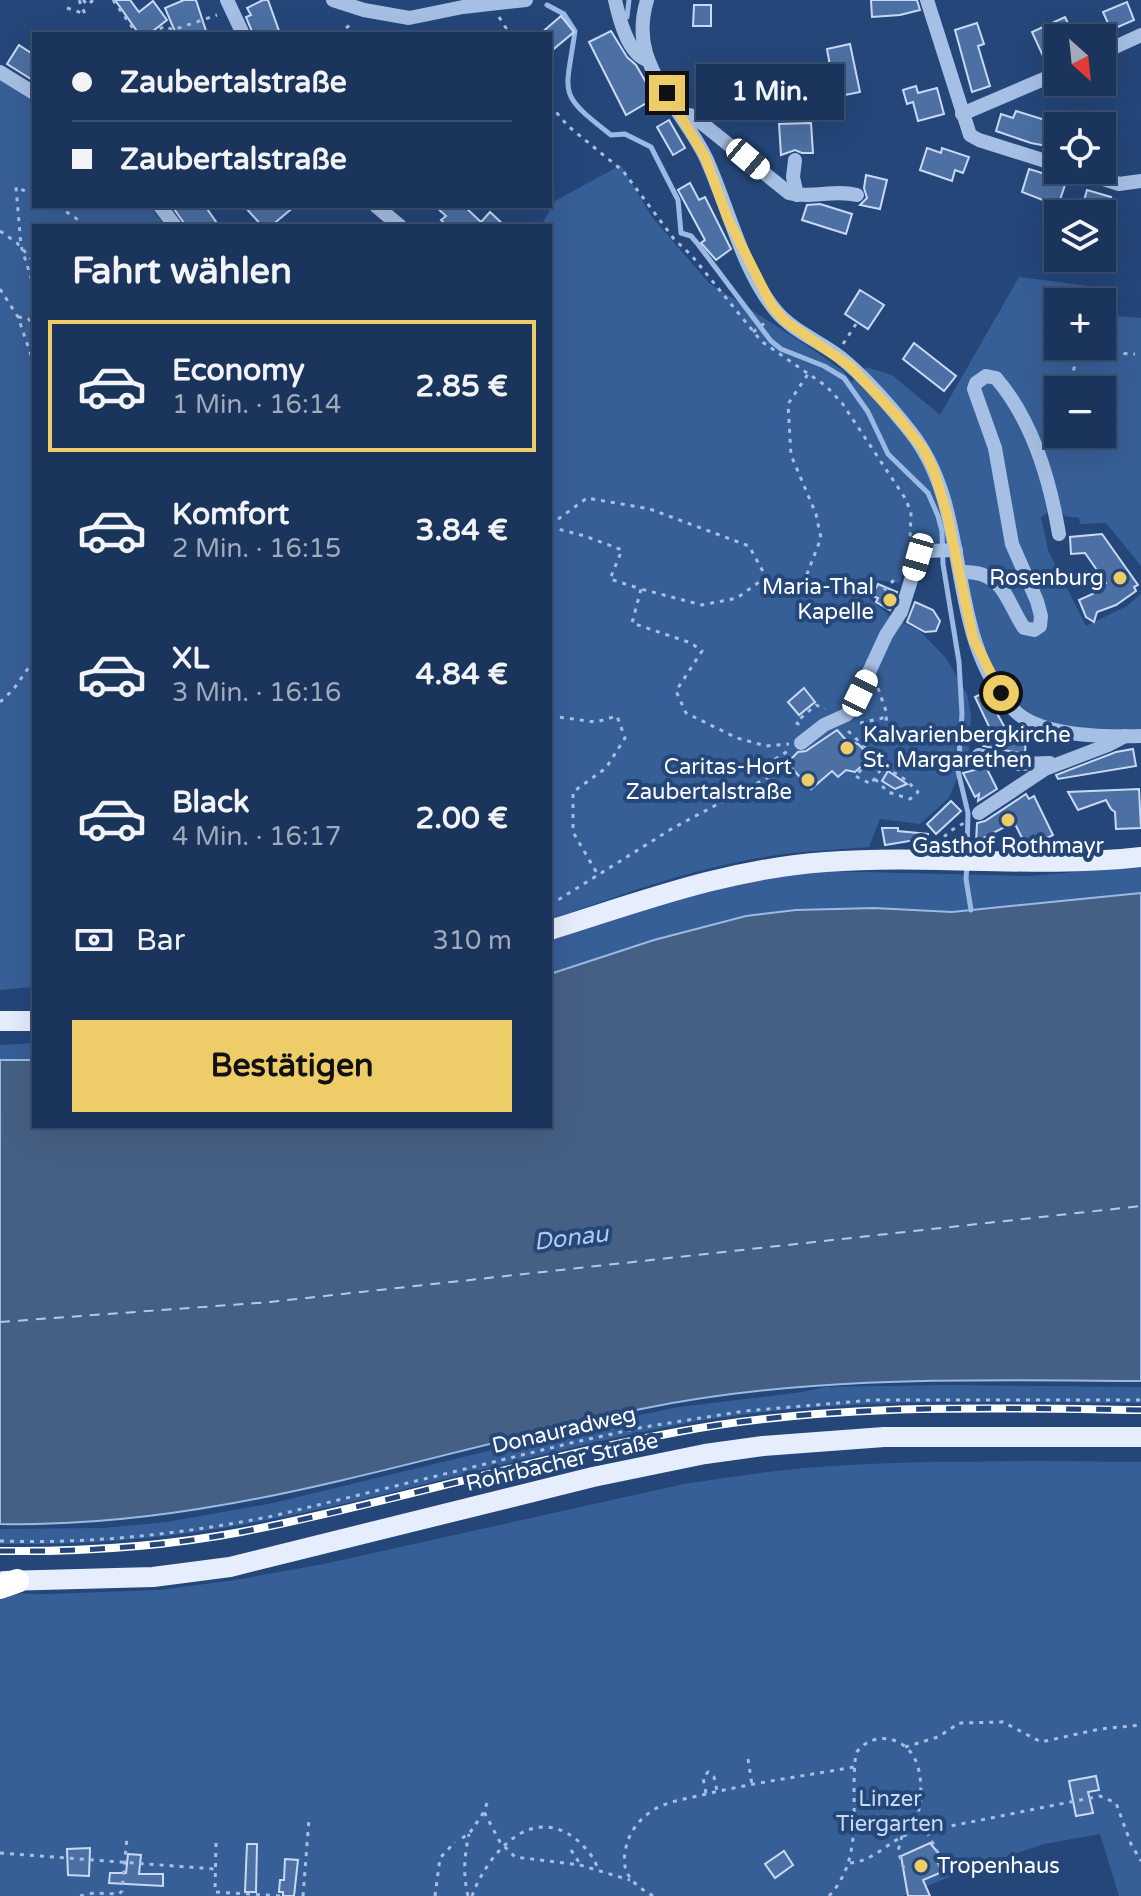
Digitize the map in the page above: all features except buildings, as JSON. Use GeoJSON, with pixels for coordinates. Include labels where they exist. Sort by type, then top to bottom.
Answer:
{"type":"FeatureCollection","features":[{"type":"Feature","properties":{"kind":"main road"},"geometry":{"type":"LineString","coordinates":[[552,929],[685,886],[756,870],[841,861],[1087,861],[1141,857]]}},
{"type":"Feature","properties":{"kind":"main road"},"geometry":{"type":"LineString","coordinates":[[0,1021],[32,1021]]}},
{"type":"Feature","properties":{"kind":"main road","name":"Rohrbacher Straße"},"geometry":{"type":"LineString","coordinates":[[6,1583],[140,1578],[230,1567],[621,1471],[763,1446],[884,1437],[1141,1437]]}},
{"type":"Feature","properties":{"kind":"street"},"geometry":{"type":"LineString","coordinates":[[333,0],[397,17],[420,17],[522,1]]}},
{"type":"Feature","properties":{"kind":"street"},"geometry":{"type":"LineString","coordinates":[[615,0],[630,41],[638,55],[648,60]]}},
{"type":"Feature","properties":{"kind":"street"},"geometry":{"type":"LineString","coordinates":[[647,0],[642,26],[648,60],[705,157],[728,219],[772,306],[792,326],[837,355],[899,418],[924,450],[939,486],[951,550],[960,572],[968,618],[978,651],[995,684],[1018,714],[1031,724],[1051,730],[1141,736]]}},
{"type":"Feature","properties":{"kind":"street"},"geometry":{"type":"LineString","coordinates":[[927,0],[967,130],[974,138],[1044,160]]}},
{"type":"Feature","properties":{"kind":"street"},"geometry":{"type":"LineString","coordinates":[[224,5],[242,32]]}},
{"type":"Feature","properties":{"kind":"street"},"geometry":{"type":"LineString","coordinates":[[1116,47],[1141,35]]}},
{"type":"Feature","properties":{"kind":"street"},"geometry":{"type":"LineString","coordinates":[[0,72],[32,92]]}},
{"type":"Feature","properties":{"kind":"street"},"geometry":{"type":"LineString","coordinates":[[962,114],[1044,79]]}},
{"type":"Feature","properties":{"kind":"street"},"geometry":{"type":"LineString","coordinates":[[682,117],[685,114],[693,116],[785,190],[797,195],[841,191],[857,195]]}},
{"type":"Feature","properties":{"kind":"street"},"geometry":{"type":"LineString","coordinates":[[795,160],[793,177],[797,195]]}},
{"type":"Feature","properties":{"kind":"street"},"geometry":{"type":"LineString","coordinates":[[1116,183],[1141,181]]}},
{"type":"Feature","properties":{"kind":"street"},"geometry":{"type":"LineString","coordinates":[[378,208],[398,224]]}},
{"type":"Feature","properties":{"kind":"street"},"geometry":{"type":"LineString","coordinates":[[960,572],[972,571],[995,581],[1024,628],[1034,630],[1040,626],[1037,601],[1010,535],[995,448],[974,389],[976,383],[986,376],[996,378],[1006,390],[1035,446],[1055,510],[1059,534]]}},
{"type":"Feature","properties":{"kind":"street"},"geometry":{"type":"LineString","coordinates":[[801,743],[824,725],[849,713],[886,635],[903,607],[918,557],[922,552],[951,550]]}},
{"type":"Feature","properties":{"kind":"street"},"geometry":{"type":"LineString","coordinates":[[979,813],[1026,779],[1125,736]]}},
{"type":"Feature","properties":{"kind":"street"},"geometry":{"type":"LineString","coordinates":[[979,755],[1018,764],[1062,761]]}},
{"type":"Feature","properties":{"kind":"path"},"geometry":{"type":"LineString","coordinates":[[81,0],[88,5],[93,0]]}},
{"type":"Feature","properties":{"kind":"path"},"geometry":{"type":"LineString","coordinates":[[67,8],[85,14],[81,0]]}},
{"type":"Feature","properties":{"kind":"path"},"geometry":{"type":"LineString","coordinates":[[115,1],[136,32]]}},
{"type":"Feature","properties":{"kind":"path"},"geometry":{"type":"LineString","coordinates":[[154,32],[165,26],[173,30],[218,15],[224,5]]}},
{"type":"Feature","properties":{"kind":"path"},"geometry":{"type":"LineString","coordinates":[[344,32],[364,10]]}},
{"type":"Feature","properties":{"kind":"path"},"geometry":{"type":"LineString","coordinates":[[552,107],[568,126],[623,171],[674,239],[692,256],[753,332],[769,348],[808,374],[842,403],[905,498],[912,526],[909,552]]}},
{"type":"Feature","properties":{"kind":"path"},"geometry":{"type":"LineString","coordinates":[[32,194],[16,187],[21,246],[32,281]]}},
{"type":"Feature","properties":{"kind":"path"},"geometry":{"type":"LineString","coordinates":[[64,208],[84,224]]}},
{"type":"Feature","properties":{"kind":"path"},"geometry":{"type":"LineString","coordinates":[[0,231],[21,246],[32,260]]}},
{"type":"Feature","properties":{"kind":"path"},"geometry":{"type":"LineString","coordinates":[[0,289],[18,317],[32,358]]}},
{"type":"Feature","properties":{"kind":"path"},"geometry":{"type":"LineString","coordinates":[[18,317],[32,322]]}},
{"type":"Feature","properties":{"kind":"path"},"geometry":{"type":"LineString","coordinates":[[753,332],[769,319]]}},
{"type":"Feature","properties":{"kind":"path"},"geometry":{"type":"LineString","coordinates":[[837,355],[856,324]]}},
{"type":"Feature","properties":{"kind":"path"},"geometry":{"type":"LineString","coordinates":[[1072,376],[1076,360],[1094,352],[1135,354]]}},
{"type":"Feature","properties":{"kind":"path"},"geometry":{"type":"LineString","coordinates":[[552,524],[587,498],[650,509],[749,546],[766,577],[786,595],[800,592],[821,538],[816,514],[791,455],[788,404],[808,374]]}},
{"type":"Feature","properties":{"kind":"path"},"geometry":{"type":"LineString","coordinates":[[552,527],[622,550],[610,579],[702,605],[737,598],[766,577]]}},
{"type":"Feature","properties":{"kind":"path"},"geometry":{"type":"LineString","coordinates":[[884,590],[896,579],[903,578]]}},
{"type":"Feature","properties":{"kind":"path"},"geometry":{"type":"LineString","coordinates":[[641,589],[632,623],[691,643],[702,651],[676,691],[686,713],[737,738],[766,746],[801,743]]}},
{"type":"Feature","properties":{"kind":"path"},"geometry":{"type":"LineString","coordinates":[[0,702],[13,690],[32,663]]}},
{"type":"Feature","properties":{"kind":"path"},"geometry":{"type":"LineString","coordinates":[[867,677],[875,683],[879,692],[887,717],[887,737]]}},
{"type":"Feature","properties":{"kind":"path"},"geometry":{"type":"LineString","coordinates":[[796,722],[816,705]]}},
{"type":"Feature","properties":{"kind":"path"},"geometry":{"type":"LineString","coordinates":[[552,716],[596,722],[617,716],[625,738],[606,768],[573,792],[573,832],[598,875]]}},
{"type":"Feature","properties":{"kind":"path"},"geometry":{"type":"LineString","coordinates":[[866,722],[887,717]]}},
{"type":"Feature","properties":{"kind":"path"},"geometry":{"type":"LineString","coordinates":[[837,718],[885,763],[871,784],[855,776],[868,763],[868,750]]}},
{"type":"Feature","properties":{"kind":"path"},"geometry":{"type":"LineString","coordinates":[[552,904],[673,828],[778,772],[772,761],[801,743]]}},
{"type":"Feature","properties":{"kind":"path"},"geometry":{"type":"LineString","coordinates":[[875,779],[888,792],[910,799],[918,792],[883,765]]}},
{"type":"Feature","properties":{"kind":"path"},"geometry":{"type":"LineString","coordinates":[[935,852],[937,842],[962,824]]}},
{"type":"Feature","properties":{"kind":"path","name":"Donauradweg"},"geometry":{"type":"LineString","coordinates":[[0,1541],[133,1538],[213,1528],[644,1427],[767,1408],[942,1398],[1141,1400]]}},
{"type":"Feature","properties":{"kind":"path"},"geometry":{"type":"LineString","coordinates":[[905,1748],[938,1737],[959,1723],[1003,1722],[1041,1742],[1100,1729],[1141,1725]]}},
{"type":"Feature","properties":{"kind":"path"},"geometry":{"type":"LineString","coordinates":[[829,1896],[839,1886],[850,1863],[856,1753],[871,1739],[883,1737],[905,1748],[914,1757],[921,1785],[915,1831]]}},
{"type":"Feature","properties":{"kind":"path"},"geometry":{"type":"LineString","coordinates":[[748,1759],[752,1785]]}},
{"type":"Feature","properties":{"kind":"path"},"geometry":{"type":"LineString","coordinates":[[630,1880],[622,1865],[626,1844],[642,1818],[667,1803],[854,1767]]}},
{"type":"Feature","properties":{"kind":"path"},"geometry":{"type":"LineString","coordinates":[[706,1794],[703,1778],[708,1772],[714,1777],[717,1791]]}},
{"type":"Feature","properties":{"kind":"path"},"geometry":{"type":"LineString","coordinates":[[850,1863],[869,1858],[915,1831],[1100,1796],[1116,1803],[1131,1844],[1141,1861]]}},
{"type":"Feature","properties":{"kind":"path"},"geometry":{"type":"LineString","coordinates":[[470,1896],[464,1876],[464,1857],[469,1834],[487,1803]]}},
{"type":"Feature","properties":{"kind":"path"},"geometry":{"type":"LineString","coordinates":[[484,1812],[515,1857],[598,1870],[630,1880],[653,1896]]}},
{"type":"Feature","properties":{"kind":"path"},"geometry":{"type":"LineString","coordinates":[[303,1896],[309,1819]]}},
{"type":"Feature","properties":{"kind":"path"},"geometry":{"type":"LineString","coordinates":[[470,1896],[491,1857],[512,1838],[533,1827],[569,1833],[584,1846],[598,1870]]}},
{"type":"Feature","properties":{"kind":"path"},"geometry":{"type":"LineString","coordinates":[[926,1831],[938,1853]]}},
{"type":"Feature","properties":{"kind":"path"},"geometry":{"type":"LineString","coordinates":[[462,1838],[469,1834]]}},
{"type":"Feature","properties":{"kind":"path"},"geometry":{"type":"LineString","coordinates":[[902,1836],[898,1851],[904,1869]]}},
{"type":"Feature","properties":{"kind":"path"},"geometry":{"type":"LineString","coordinates":[[80,1896],[119,1894],[122,1891],[127,1837]]}},
{"type":"Feature","properties":{"kind":"path"},"geometry":{"type":"LineString","coordinates":[[435,1896],[440,1858],[455,1842]]}},
{"type":"Feature","properties":{"kind":"path"},"geometry":{"type":"LineString","coordinates":[[216,1843],[215,1892],[281,1896]]}},
{"type":"Feature","properties":{"kind":"path"},"geometry":{"type":"LineString","coordinates":[[584,1846],[590,1847]]}},
{"type":"Feature","properties":{"kind":"path"},"geometry":{"type":"LineString","coordinates":[[571,1850],[580,1865]]}},
{"type":"Feature","properties":{"kind":"path"},"geometry":{"type":"LineString","coordinates":[[0,1853],[215,1869]]}},
{"type":"Feature","properties":{"kind":"green space"},"geometry":{"type":"Polygon","coordinates":[[[0,80],[32,99],[32,208],[152,208],[164,224],[32,224],[32,987],[0,990],[0,80]]]}},
{"type":"Feature","properties":{"kind":"green space"},"geometry":{"type":"Polygon","coordinates":[[[621,165],[652,217],[709,283],[815,351],[843,371],[852,382],[866,367],[892,375],[940,415],[1019,277],[1096,288],[1044,288],[1044,360],[1116,360],[1116,316],[1141,318],[1141,566],[1106,523],[1080,524],[1079,518],[1064,516],[1059,505],[1041,517],[1048,550],[1086,626],[1127,606],[1141,594],[1141,729],[1071,726],[1049,722],[1027,711],[1009,694],[985,648],[961,548],[942,542],[923,545],[910,551],[899,583],[877,580],[869,598],[890,616],[920,631],[946,658],[967,694],[971,715],[969,749],[949,798],[920,824],[880,819],[869,847],[790,853],[709,868],[552,919],[552,224],[542,224],[555,201],[621,165]]]}},
{"type":"Feature","properties":{"kind":"green space"},"geometry":{"type":"Polygon","coordinates":[[[1141,866],[1141,893],[952,912],[874,908],[796,910],[746,916],[654,940],[552,973],[552,939],[725,886],[821,871],[1031,876],[1141,866]]]}},
{"type":"Feature","properties":{"kind":"green space"},"geometry":{"type":"Polygon","coordinates":[[[32,1043],[32,1060],[0,1060],[0,1045],[32,1043]]]}},
{"type":"Feature","properties":{"kind":"green space"},"geometry":{"type":"Polygon","coordinates":[[[826,1387],[1141,1387],[1141,1403],[908,1403],[792,1409],[735,1416],[620,1437],[337,1505],[223,1528],[112,1541],[0,1544],[0,1529],[104,1528],[167,1522],[273,1503],[679,1407],[826,1387]]]}},
{"type":"Feature","properties":{"kind":"green space","name":"Linzer Tiergarten"},"geometry":{"type":"Polygon","coordinates":[[[1141,1462],[1141,1896],[1119,1896],[1100,1834],[1044,1844],[903,1896],[0,1896],[0,1593],[160,1590],[235,1580],[324,1564],[684,1484],[752,1474],[873,1464],[1141,1462]]]}},
{"type":"Feature","properties":{"kind":"water","name":"Donau"},"geometry":{"type":"Polygon","coordinates":[[[1141,893],[1141,1381],[890,1382],[766,1390],[703,1398],[561,1426],[244,1501],[164,1514],[83,1522],[0,1524],[0,1060],[32,1060],[32,1128],[552,1128],[552,973],[654,940],[746,916],[796,910],[874,908],[952,912],[1141,893]]]}},
{"type":"Feature","properties":{"kind":"waterway"},"geometry":{"type":"LineString","coordinates":[[627,17],[629,0]]}},
{"type":"Feature","properties":{"kind":"waterway"},"geometry":{"type":"LineString","coordinates":[[547,5],[564,14],[575,31],[568,81],[573,100],[611,135],[625,134],[651,147],[678,200],[681,233],[691,236],[697,243],[771,341],[781,349],[824,366],[844,378],[868,412],[888,454],[928,493],[942,531],[943,564],[959,662],[962,714],[958,771],[968,813],[967,854]]}},
{"type":"Feature","properties":{"kind":"waterway"},"geometry":{"type":"LineString","coordinates":[[967,864],[971,910]]}},
{"type":"Feature","properties":{"kind":"ferry route"},"geometry":{"type":"LineString","coordinates":[[0,1322],[270,1302],[1141,1206]]}},
{"type":"Feature","properties":{"kind":"railway"},"geometry":{"type":"LineString","coordinates":[[0,1551],[121,1548],[241,1532],[622,1443],[735,1423],[908,1409],[1141,1410]]}},
{"type":"Feature","properties":{"kind":"place","name":"Rosenburg"},"geometry":{"type":"Point","coordinates":[1120,578]}},
{"type":"Feature","properties":{"kind":"place","name":"Maria-Thal Kapelle"},"geometry":{"type":"Point","coordinates":[890,600]}},
{"type":"Feature","properties":{"kind":"place","name":"Kalvarienbergkirche St. Margarethen"},"geometry":{"type":"Point","coordinates":[847,748]}},
{"type":"Feature","properties":{"kind":"place","name":"Caritas-Hort Zaubertalstraße"},"geometry":{"type":"Point","coordinates":[808,780]}},
{"type":"Feature","properties":{"kind":"place","name":"Gasthof Rothmayr"},"geometry":{"type":"Point","coordinates":[1008,820]}},
{"type":"Feature","properties":{"kind":"place","name":"Tropenhaus"},"geometry":{"type":"Point","coordinates":[921,1866]}},
{"type":"Feature","properties":{"kind":"route"},"geometry":{"type":"LineString","coordinates":[[667,93],[705,157],[728,219],[772,306],[785,321],[850,366],[924,450],[947,514],[973,638],[1001,693]]}}]}
